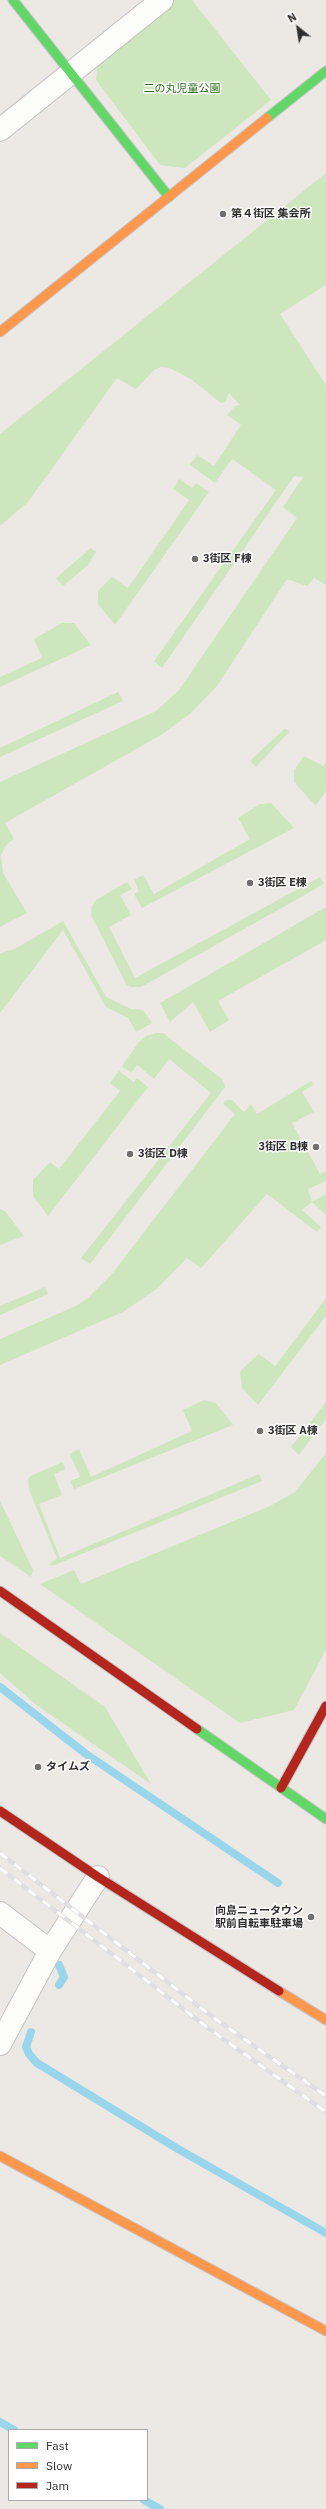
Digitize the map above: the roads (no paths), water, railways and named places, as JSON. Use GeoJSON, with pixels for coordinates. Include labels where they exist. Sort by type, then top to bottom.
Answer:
{"type":"FeatureCollection","features":[{"type":"Feature","properties":{"kind":"street"},"geometry":{"type":"LineString","coordinates":[[13,0],[72,72],[168,197]]}},
{"type":"Feature","properties":{"kind":"street"},"geometry":{"type":"LineString","coordinates":[[0,130],[162,0]]}},
{"type":"Feature","properties":{"kind":"street"},"geometry":{"type":"LineString","coordinates":[[0,332],[326,71]]}},
{"type":"Feature","properties":{"kind":"street"},"geometry":{"type":"LineString","coordinates":[[0,1591],[326,1819]]}},
{"type":"Feature","properties":{"kind":"street"},"geometry":{"type":"LineString","coordinates":[[281,1788],[326,1706]]}},
{"type":"Feature","properties":{"kind":"street"},"geometry":{"type":"LineString","coordinates":[[0,1811],[98,1877],[326,2020]]}},
{"type":"Feature","properties":{"kind":"street"},"geometry":{"type":"LineString","coordinates":[[0,2044],[50,1951],[98,1877]]}},
{"type":"Feature","properties":{"kind":"street"},"geometry":{"type":"LineString","coordinates":[[0,1913],[50,1951]]}},
{"type":"Feature","properties":{"kind":"street"},"geometry":{"type":"LineString","coordinates":[[0,2156],[326,2331]]}},
{"type":"Feature","properties":{"kind":"waterway"},"geometry":{"type":"LineString","coordinates":[[0,1687],[86,1754],[278,1883]]}},
{"type":"Feature","properties":{"kind":"waterway"},"geometry":{"type":"LineString","coordinates":[[59,1965],[64,1977],[59,1985]]}},
{"type":"Feature","properties":{"kind":"waterway"},"geometry":{"type":"LineString","coordinates":[[31,2032],[26,2047],[29,2054],[37,2063],[178,2149],[326,2233]]}},
{"type":"Feature","properties":{"kind":"waterway"},"geometry":{"type":"LineString","coordinates":[[0,2422],[12,2429]]}},
{"type":"Feature","properties":{"kind":"waterway"},"geometry":{"type":"LineString","coordinates":[[146,2501],[160,2509]]}},
{"type":"Feature","properties":{"kind":"railway"},"geometry":{"type":"LineString","coordinates":[[0,1853],[214,2018],[326,2096]]}},
{"type":"Feature","properties":{"kind":"railway"},"geometry":{"type":"LineString","coordinates":[[0,1868],[208,2028],[326,2112]]}},
{"type":"Feature","properties":{"kind":"place","name":"第４街区 集会所"},"geometry":{"type":"Point","coordinates":[223,214]}},
{"type":"Feature","properties":{"kind":"place","name":"3街区 F棟"},"geometry":{"type":"Point","coordinates":[195,559]}},
{"type":"Feature","properties":{"kind":"place","name":"3街区 E棟"},"geometry":{"type":"Point","coordinates":[250,883]}},
{"type":"Feature","properties":{"kind":"place","name":"3街区 B棟"},"geometry":{"type":"Point","coordinates":[316,1147]}},
{"type":"Feature","properties":{"kind":"place","name":"3街区 D棟"},"geometry":{"type":"Point","coordinates":[130,1154]}},
{"type":"Feature","properties":{"kind":"place","name":"3街区 A棟"},"geometry":{"type":"Point","coordinates":[260,1431]}},
{"type":"Feature","properties":{"kind":"place","name":"タイムズ"},"geometry":{"type":"Point","coordinates":[38,1767]}},
{"type":"Feature","properties":{"kind":"place","name":"向島ニュータウン 駅前自転車駐車場"},"geometry":{"type":"Point","coordinates":[311,1917]}},
{"type":"Feature","properties":{"kind":"park label","name":"二の丸児童公園"},"geometry":{"type":"Point","coordinates":[182,89]}}]}
